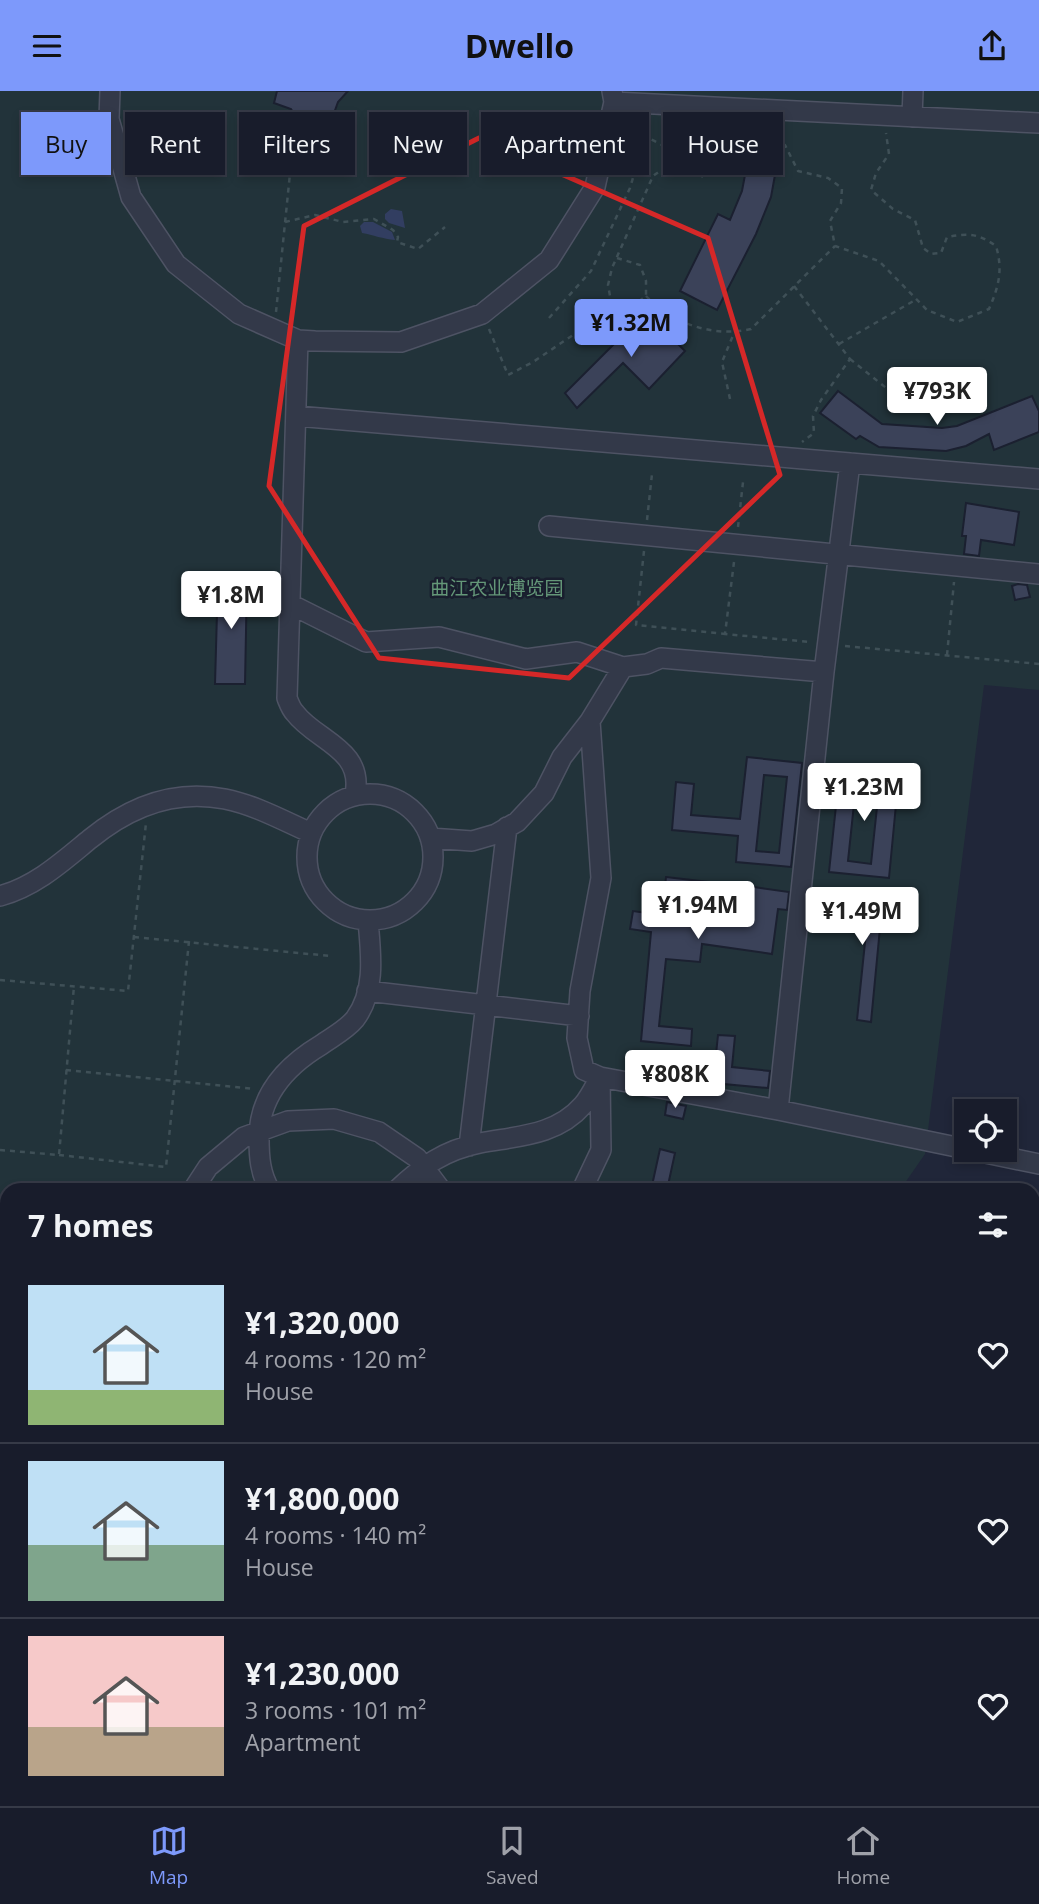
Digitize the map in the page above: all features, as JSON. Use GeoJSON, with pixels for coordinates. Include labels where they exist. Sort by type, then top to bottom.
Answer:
{"type":"FeatureCollection","features":[{"type":"Feature","properties":{"kind":"street"},"geometry":{"type":"LineString","coordinates":[[110,91],[109,119],[131,197],[176,264],[239,314],[298,340],[401,342],[482,314],[549,260],[595,187],[612,104],[1039,123]]}},
{"type":"Feature","properties":{"kind":"street"},"geometry":{"type":"LineString","coordinates":[[912,117],[913,91]]}},
{"type":"Feature","properties":{"kind":"street"},"geometry":{"type":"LineString","coordinates":[[298,340],[287,698],[294,712],[344,753],[357,784],[355,795]]}},
{"type":"Feature","properties":{"kind":"street"},"geometry":{"type":"LineString","coordinates":[[296,416],[1039,479]]}},
{"type":"Feature","properties":{"kind":"street"},"geometry":{"type":"LineString","coordinates":[[778,1110],[827,644],[850,463]]}},
{"type":"Feature","properties":{"kind":"street"},"geometry":{"type":"LineString","coordinates":[[549,526],[1039,574]]}},
{"type":"Feature","properties":{"kind":"street"},"geometry":{"type":"LineString","coordinates":[[290,604],[366,642],[439,637],[526,659],[577,652],[623,667],[647,664],[661,657],[824,672]]}},
{"type":"Feature","properties":{"kind":"street"},"geometry":{"type":"LineString","coordinates":[[430,838],[472,841],[496,834],[517,822],[544,793],[562,757],[590,721],[623,667]]}},
{"type":"Feature","properties":{"kind":"street"},"geometry":{"type":"LineString","coordinates":[[590,721],[601,878],[580,991],[577,1038],[584,1070],[600,1077],[954,1146]]}},
{"type":"Feature","properties":{"kind":"street"},"geometry":{"type":"LineString","coordinates":[[375,793],[396,798],[414,810],[427,828],[433,849],[432,871],[424,891],[409,907],[390,918],[368,921],[348,917],[331,907],[317,892],[309,874],[306,853],[311,834],[321,816],[336,802],[355,795],[375,793]]}},
{"type":"Feature","properties":{"kind":"street"},"geometry":{"type":"LineString","coordinates":[[0,896],[12,893],[45,876],[123,815],[148,804],[190,797],[225,799],[311,834]]}},
{"type":"Feature","properties":{"kind":"street"},"geometry":{"type":"LineString","coordinates":[[469,1146],[507,828]]}},
{"type":"Feature","properties":{"kind":"street"},"geometry":{"type":"LineString","coordinates":[[265,1183],[259,1157],[262,1114],[282,1075],[299,1060],[341,1032],[354,1019],[365,1000],[372,959],[368,921]]}},
{"type":"Feature","properties":{"kind":"street"},"geometry":{"type":"LineString","coordinates":[[368,991],[579,1016]]}},
{"type":"Feature","properties":{"kind":"street"},"geometry":{"type":"LineString","coordinates":[[405,1183],[423,1166],[469,1146],[533,1135],[553,1128],[584,1104],[600,1077]]}},
{"type":"Feature","properties":{"kind":"street"},"geometry":{"type":"LineString","coordinates":[[585,1183],[601,1150],[600,1077]]}},
{"type":"Feature","properties":{"kind":"street"},"geometry":{"type":"LineString","coordinates":[[198,1183],[208,1167],[244,1137],[288,1121],[334,1119],[379,1132],[417,1158],[436,1183]]}},
{"type":"Feature","properties":{"kind":"street"},"geometry":{"type":"LineString","coordinates":[[1017,1159],[1039,1164]]}},
{"type":"Feature","properties":{"kind":"path"},"geometry":{"type":"LineString","coordinates":[[835,246],[878,261],[927,310],[957,322],[989,309],[997,290],[1001,263],[996,246],[981,236],[964,234],[947,237],[941,253],[931,254],[923,248],[915,221],[893,209],[871,190],[876,173],[889,154],[885,136],[889,116]]}},
{"type":"Feature","properties":{"kind":"path"},"geometry":{"type":"LineString","coordinates":[[783,145],[798,171],[828,178],[842,188],[841,203],[830,221],[835,246]]}},
{"type":"Feature","properties":{"kind":"path"},"geometry":{"type":"LineString","coordinates":[[618,307],[610,296],[608,285],[653,176],[663,169]]}},
{"type":"Feature","properties":{"kind":"path"},"geometry":{"type":"LineString","coordinates":[[274,329],[290,175]]}},
{"type":"Feature","properties":{"kind":"path"},"geometry":{"type":"LineString","coordinates":[[549,318],[591,271],[634,175]]}},
{"type":"Feature","properties":{"kind":"path"},"geometry":{"type":"LineString","coordinates":[[285,222],[314,215],[343,222],[374,219],[393,230],[398,237],[397,242],[418,249],[445,227]]}},
{"type":"Feature","properties":{"kind":"path"},"geometry":{"type":"LineString","coordinates":[[617,258],[640,265],[646,281],[646,296],[656,307],[695,327],[734,333],[751,329],[835,246]]}},
{"type":"Feature","properties":{"kind":"path"},"geometry":{"type":"LineString","coordinates":[[794,286],[850,359],[920,415]]}},
{"type":"Feature","properties":{"kind":"path"},"geometry":{"type":"LineString","coordinates":[[482,314],[508,375],[573,335],[589,339],[618,307],[635,303],[646,296]]}},
{"type":"Feature","properties":{"kind":"path"},"geometry":{"type":"LineString","coordinates":[[838,344],[917,299]]}},
{"type":"Feature","properties":{"kind":"path"},"geometry":{"type":"LineString","coordinates":[[730,398],[722,362],[734,333]]}},
{"type":"Feature","properties":{"kind":"path"},"geometry":{"type":"LineString","coordinates":[[800,459],[801,442],[814,433],[813,416],[821,400],[850,359]]}},
{"type":"Feature","properties":{"kind":"path"},"geometry":{"type":"LineString","coordinates":[[652,474],[636,625],[1039,664]]}},
{"type":"Feature","properties":{"kind":"path"},"geometry":{"type":"LineString","coordinates":[[725,634],[743,482]]}},
{"type":"Feature","properties":{"kind":"path"},"geometry":{"type":"LineString","coordinates":[[947,655],[956,566]]}},
{"type":"Feature","properties":{"kind":"path"},"geometry":{"type":"LineString","coordinates":[[0,980],[128,991],[148,804]]}},
{"type":"Feature","properties":{"kind":"path"},"geometry":{"type":"LineString","coordinates":[[134,937],[330,956]]}},
{"type":"Feature","properties":{"kind":"path"},"geometry":{"type":"LineString","coordinates":[[0,1150],[166,1167],[189,941]]}},
{"type":"Feature","properties":{"kind":"path"},"geometry":{"type":"LineString","coordinates":[[59,1155],[74,986]]}},
{"type":"Feature","properties":{"kind":"path"},"geometry":{"type":"LineString","coordinates":[[66,1070],[272,1090]]}},
{"type":"Feature","properties":{"kind":"highlighted area"},"geometry":{"type":"Polygon","coordinates":[[[479,138],[708,238],[780,475],[569,678],[379,658],[269,486],[304,226],[479,138]]]}},
{"type":"Feature","properties":{"kind":"green space","name":"曲江农业博览园"},"geometry":{"type":"Polygon","coordinates":[[[0,91],[1039,91],[1039,690],[984,685],[925,1154],[905,1183],[0,1183],[0,91]]]}},
{"type":"Feature","properties":{"kind":"water"},"geometry":{"type":"Polygon","coordinates":[[[391,209],[402,211],[405,228],[385,219],[385,214],[391,209]]]}},
{"type":"Feature","properties":{"kind":"water"},"geometry":{"type":"Polygon","coordinates":[[[364,222],[373,222],[392,232],[395,240],[362,233],[360,226],[364,222]]]}},
{"type":"Feature","properties":{"kind":"building"},"geometry":{"type":"Polygon","coordinates":[[[277,91],[348,91],[338,102],[334,112],[293,112],[274,103],[277,91]]]}},
{"type":"Feature","properties":{"kind":"building"},"geometry":{"type":"Polygon","coordinates":[[[745,175],[775,175],[771,197],[756,234],[717,310],[680,291],[718,214],[730,220],[742,191],[745,175]]]}},
{"type":"Feature","properties":{"kind":"building"},"geometry":{"type":"Polygon","coordinates":[[[646,312],[685,351],[649,389],[623,363],[577,408],[565,393],[646,312]]]}},
{"type":"Feature","properties":{"kind":"building"},"geometry":{"type":"Polygon","coordinates":[[[838,391],[882,424],[942,428],[957,426],[1032,396],[1039,411],[1039,432],[994,450],[989,434],[966,446],[946,451],[879,447],[860,436],[856,439],[820,413],[838,391]]]}},
{"type":"Feature","properties":{"kind":"building"},"geometry":{"type":"Polygon","coordinates":[[[966,503],[1019,512],[1014,545],[981,540],[979,556],[964,554],[966,536],[962,536],[966,503]]]}},
{"type":"Feature","properties":{"kind":"building"},"geometry":{"type":"Polygon","coordinates":[[[218,577],[247,578],[245,684],[215,684],[218,577]]]}},
{"type":"Feature","properties":{"kind":"building"},"geometry":{"type":"Polygon","coordinates":[[[1027,585],[1030,597],[1015,600],[1012,586],[1027,585]]]}},
{"type":"Feature","properties":{"kind":"building"},"geometry":{"type":"Polygon","coordinates":[[[747,757],[802,763],[791,867],[736,862],[738,836],[672,830],[676,782],[694,784],[691,815],[740,819],[747,757]],[[764,775],[756,851],[779,853],[787,777],[764,775]]]}},
{"type":"Feature","properties":{"kind":"building"},"geometry":{"type":"Polygon","coordinates":[[[840,768],[899,773],[889,878],[829,872],[840,768]],[[856,785],[848,861],[871,864],[879,788],[856,785]]]}},
{"type":"Feature","properties":{"kind":"building"},"geometry":{"type":"Polygon","coordinates":[[[666,877],[708,882],[704,920],[742,925],[747,886],[789,892],[787,910],[778,909],[772,954],[702,944],[700,962],[666,959],[659,1026],[692,1029],[691,1046],[641,1041],[651,932],[630,929],[633,911],[662,915],[666,877]]]}},
{"type":"Feature","properties":{"kind":"building"},"geometry":{"type":"Polygon","coordinates":[[[826,901],[882,907],[871,1022],[857,1020],[867,923],[825,919],[826,901]]]}},
{"type":"Feature","properties":{"kind":"building"},"geometry":{"type":"Polygon","coordinates":[[[718,1035],[735,1036],[732,1067],[770,1071],[768,1088],[713,1083],[718,1035]]]}},
{"type":"Feature","properties":{"kind":"building"},"geometry":{"type":"Polygon","coordinates":[[[667,1102],[686,1106],[683,1119],[665,1115],[667,1102]]]}},
{"type":"Feature","properties":{"kind":"building"},"geometry":{"type":"Polygon","coordinates":[[[660,1149],[675,1153],[669,1183],[653,1183],[660,1149]]]}}]}
